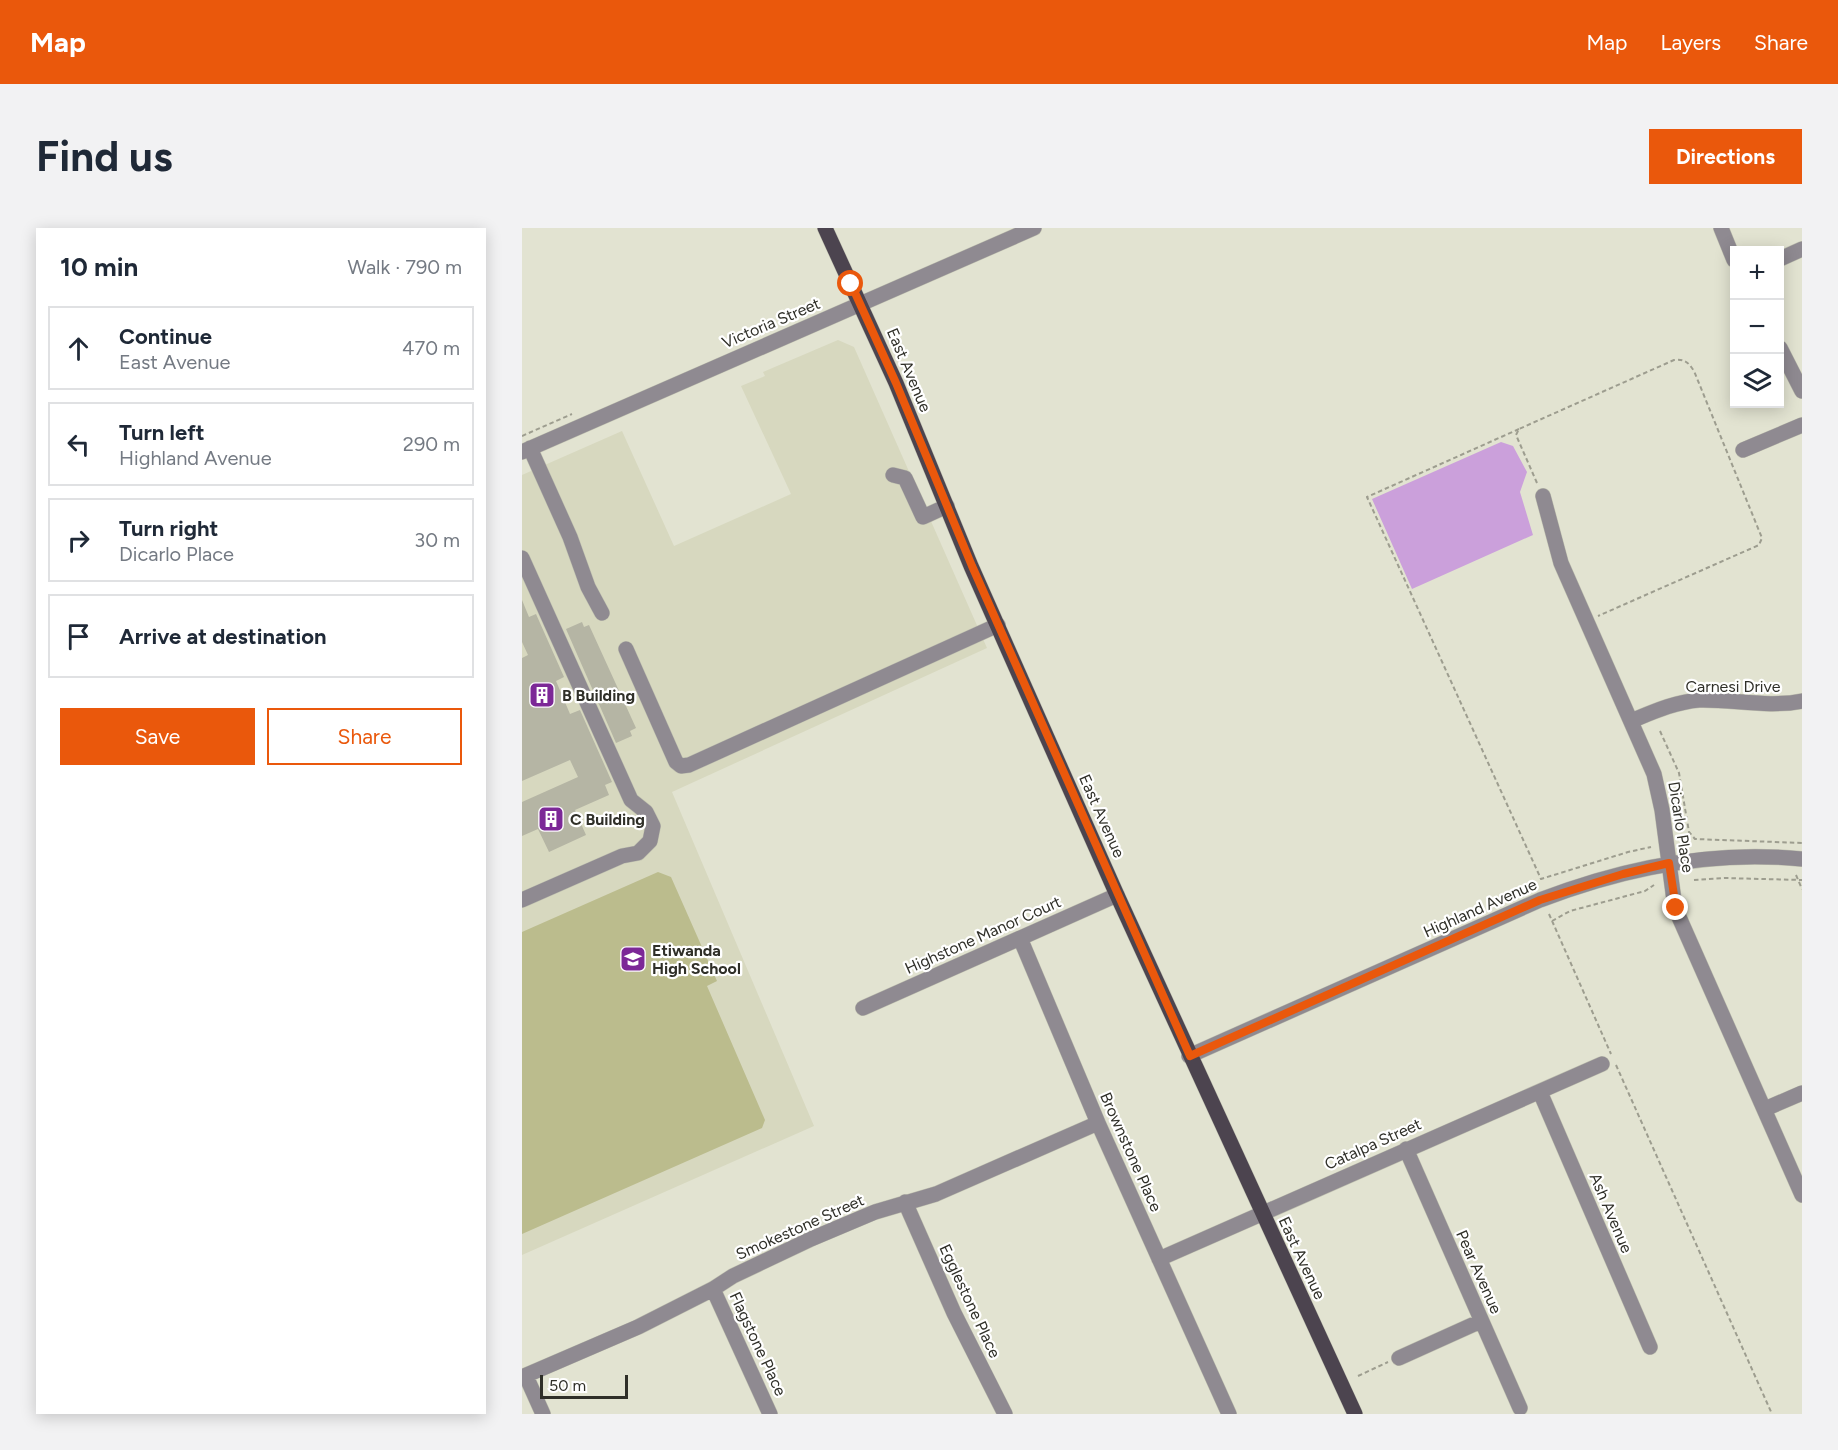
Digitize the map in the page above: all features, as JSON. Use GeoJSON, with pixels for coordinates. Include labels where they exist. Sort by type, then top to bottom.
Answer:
{"type":"FeatureCollection","features":[{"type":"Feature","properties":{"kind":"main road","name":"East Avenue"},"geometry":{"type":"LineString","coordinates":[[825,228],[896,383],[998,625],[1117,895],[1354,1414]]}},
{"type":"Feature","properties":{"kind":"street","name":"Victoria Street"},"geometry":{"type":"LineString","coordinates":[[525,445],[1034,228]]}},
{"type":"Feature","properties":{"kind":"street"},"geometry":{"type":"LineString","coordinates":[[1721,228],[1730,250]]}},
{"type":"Feature","properties":{"kind":"street"},"geometry":{"type":"LineString","coordinates":[[1784,257],[1802,249]]}},
{"type":"Feature","properties":{"kind":"street"},"geometry":{"type":"LineString","coordinates":[[1782,354],[1802,391]]}},
{"type":"Feature","properties":{"kind":"street"},"geometry":{"type":"LineString","coordinates":[[1743,450],[1802,425]]}},
{"type":"Feature","properties":{"kind":"street"},"geometry":{"type":"LineString","coordinates":[[525,445],[570,537],[588,587],[602,614]]}},
{"type":"Feature","properties":{"kind":"street"},"geometry":{"type":"LineString","coordinates":[[893,475],[905,478],[919,519],[947,506]]}},
{"type":"Feature","properties":{"kind":"street","name":"Dicarlo Place"},"geometry":{"type":"LineString","coordinates":[[1543,496],[1561,563],[1654,774],[1662,810],[1676,908],[1802,1195]]}},
{"type":"Feature","properties":{"kind":"street"},"geometry":{"type":"LineString","coordinates":[[522,558],[631,800],[646,812],[653,826],[650,841],[638,853],[622,856],[522,900]]}},
{"type":"Feature","properties":{"kind":"street"},"geometry":{"type":"LineString","coordinates":[[626,649],[676,762],[681,766],[762,727],[998,625]]}},
{"type":"Feature","properties":{"kind":"street","name":"Carnesi Drive"},"geometry":{"type":"LineString","coordinates":[[1631,721],[1681,702],[1786,704],[1802,701]]}},
{"type":"Feature","properties":{"kind":"street","name":"Highland Avenue"},"geometry":{"type":"LineString","coordinates":[[1190,1056],[1540,900],[1623,874],[1669,863],[1732,857],[1802,859]]}},
{"type":"Feature","properties":{"kind":"street","name":"Highstone Manor Court"},"geometry":{"type":"LineString","coordinates":[[863,1008],[1117,895]]}},
{"type":"Feature","properties":{"kind":"street","name":"Brownstone Place"},"geometry":{"type":"LineString","coordinates":[[1020,938],[1098,1123],[1229,1414]]}},
{"type":"Feature","properties":{"kind":"street","name":"Catalpa Street"},"geometry":{"type":"LineString","coordinates":[[1159,1258],[1610,1061]]}},
{"type":"Feature","properties":{"kind":"street","name":"Ash Avenue"},"geometry":{"type":"LineString","coordinates":[[1540,1092],[1650,1347]]}},
{"type":"Feature","properties":{"kind":"street"},"geometry":{"type":"LineString","coordinates":[[1765,1109],[1802,1093]]}},
{"type":"Feature","properties":{"kind":"street","name":"Smokestone Street"},"geometry":{"type":"LineString","coordinates":[[524,1377],[638,1327],[713,1289],[733,1276],[811,1239],[905,1202],[936,1194],[1098,1123]]}},
{"type":"Feature","properties":{"kind":"street","name":"Pear Avenue"},"geometry":{"type":"LineString","coordinates":[[1406,1149],[1520,1408]]}},
{"type":"Feature","properties":{"kind":"street","name":"Egglestone Place"},"geometry":{"type":"LineString","coordinates":[[905,1202],[954,1313],[1005,1414]]}},
{"type":"Feature","properties":{"kind":"street","name":"Flagstone Place"},"geometry":{"type":"LineString","coordinates":[[713,1289],[770,1414]]}},
{"type":"Feature","properties":{"kind":"street"},"geometry":{"type":"LineString","coordinates":[[1399,1358],[1481,1321]]}},
{"type":"Feature","properties":{"kind":"street"},"geometry":{"type":"LineString","coordinates":[[524,1377],[543,1414]]}},
{"type":"Feature","properties":{"kind":"path"},"geometry":{"type":"LineString","coordinates":[[1587,621],[1759,545],[1762,538],[1694,371],[1683,359],[1674,360],[1367,497],[1541,879],[1651,847]]}},
{"type":"Feature","properties":{"kind":"path"},"geometry":{"type":"LineString","coordinates":[[525,445],[572,414]]}},
{"type":"Feature","properties":{"kind":"path"},"geometry":{"type":"LineString","coordinates":[[1519,429],[1516,435],[1543,496]]}},
{"type":"Feature","properties":{"kind":"path"},"geometry":{"type":"LineString","coordinates":[[1660,731],[1679,773],[1689,832],[1695,839],[1802,843]]}},
{"type":"Feature","properties":{"kind":"path"},"geometry":{"type":"LineString","coordinates":[[1796,875],[1802,889]]}},
{"type":"Feature","properties":{"kind":"path"},"geometry":{"type":"LineString","coordinates":[[1694,880],[1724,878],[1800,880]]}},
{"type":"Feature","properties":{"kind":"path"},"geometry":{"type":"LineString","coordinates":[[1552,921],[1570,911],[1645,891],[1654,885]]}},
{"type":"Feature","properties":{"kind":"path"},"geometry":{"type":"LineString","coordinates":[[1549,914],[1610,1061],[1772,1414]]}},
{"type":"Feature","properties":{"kind":"path"},"geometry":{"type":"LineString","coordinates":[[1358,1376],[1399,1358]]}},
{"type":"Feature","properties":{"kind":"shaded area","name":"Etiwanda High School"},"geometry":{"type":"Polygon","coordinates":[[[838,340],[854,347],[987,648],[672,792],[814,1126],[522,1255],[522,475],[622,431],[674,546],[791,494],[741,386],[765,376],[763,372],[838,340]]]}},
{"type":"Feature","properties":{"kind":"shaded area"},"geometry":{"type":"Polygon","coordinates":[[[1501,442],[1513,446],[1527,472],[1520,492],[1533,535],[1412,589],[1372,499],[1501,442]]]}},
{"type":"Feature","properties":{"kind":"green space"},"geometry":{"type":"Polygon","coordinates":[[[658,872],[671,877],[717,981],[707,986],[765,1120],[762,1128],[522,1234],[522,932],[658,872]]]}},
{"type":"Feature","properties":{"kind":"building","name":"B Building"},"geometry":{"type":"Polygon","coordinates":[[[522,600],[529,617],[536,614],[564,677],[556,681],[570,714],[580,710],[612,782],[605,785],[609,795],[575,810],[586,835],[549,852],[538,829],[522,836],[522,802],[578,777],[570,760],[522,781],[522,658],[528,655],[522,642],[522,600]]]}},
{"type":"Feature","properties":{"kind":"building"},"geometry":{"type":"Polygon","coordinates":[[[582,622],[584,627],[589,625],[636,728],[630,731],[632,736],[616,743],[566,629],[582,622]]]}},
{"type":"Feature","properties":{"kind":"place","name":"B Building"},"geometry":{"type":"Point","coordinates":[542,695]}},
{"type":"Feature","properties":{"kind":"place","name":"C Building"},"geometry":{"type":"Point","coordinates":[551,819]}},
{"type":"Feature","properties":{"kind":"place","name":"Etiwanda High School"},"geometry":{"type":"Point","coordinates":[633,959]}},
{"type":"Feature","properties":{"kind":"route"},"geometry":{"type":"LineString","coordinates":[[851,284],[896,383],[972,566],[1190,1056],[1540,900],[1623,874],[1669,863],[1676,908]]}}]}
